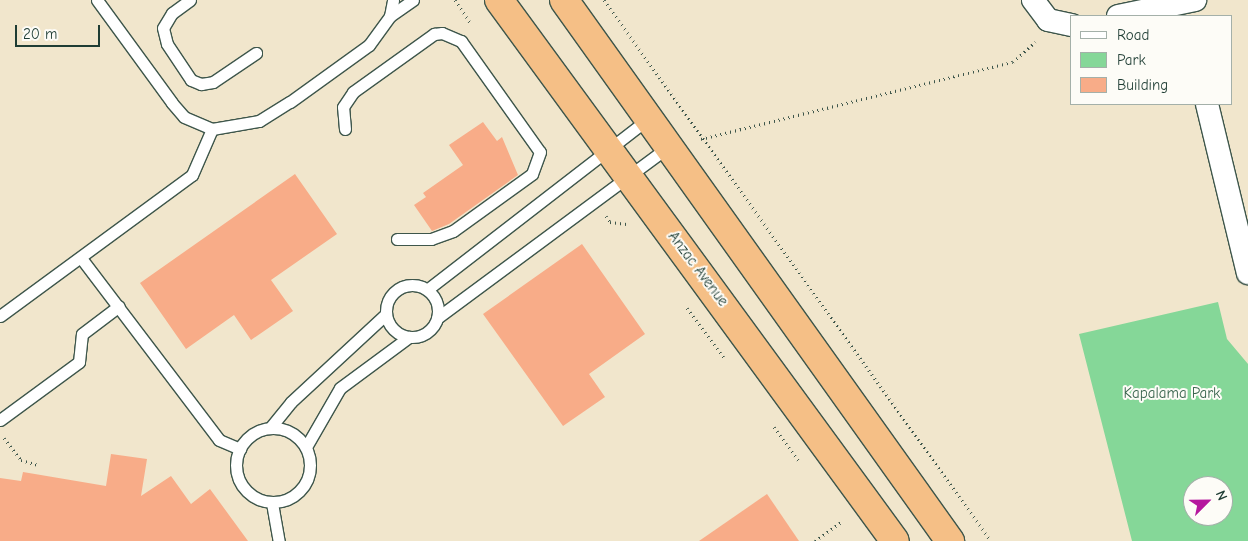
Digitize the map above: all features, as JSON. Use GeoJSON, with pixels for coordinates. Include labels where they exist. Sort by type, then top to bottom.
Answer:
{"type":"FeatureCollection","features":[{"type":"Feature","properties":{"kind":"highway","name":"Anzac Avenue"},"geometry":{"type":"LineString","coordinates":[[499,0],[628,178],[709,282],[895,541]]}},
{"type":"Feature","properties":{"kind":"highway"},"geometry":{"type":"LineString","coordinates":[[564,0],[950,541]]}},
{"type":"Feature","properties":{"kind":"street"},"geometry":{"type":"LineString","coordinates":[[1034,0],[1048,20],[1070,25]]}},
{"type":"Feature","properties":{"kind":"street"},"geometry":{"type":"LineString","coordinates":[[1125,15],[1188,6]]}},
{"type":"Feature","properties":{"kind":"street"},"geometry":{"type":"LineString","coordinates":[[1207,105],[1248,273]]}},
{"type":"Feature","properties":{"kind":"lane"},"geometry":{"type":"LineString","coordinates":[[97,0],[184,117],[212,129],[259,121],[290,102],[369,45],[390,16],[413,0]]}},
{"type":"Feature","properties":{"kind":"lane"},"geometry":{"type":"LineString","coordinates":[[190,0],[172,13],[163,28],[167,44],[190,80],[201,84],[213,82],[256,53]]}},
{"type":"Feature","properties":{"kind":"lane"},"geometry":{"type":"LineString","coordinates":[[390,16],[393,0]]}},
{"type":"Feature","properties":{"kind":"lane"},"geometry":{"type":"LineString","coordinates":[[345,129],[344,107],[353,92],[434,34],[442,33],[461,42],[540,152],[532,174],[453,231],[431,239],[397,239]]}},
{"type":"Feature","properties":{"kind":"lane"},"geometry":{"type":"LineString","coordinates":[[428,290],[648,119]]}},
{"type":"Feature","properties":{"kind":"lane"},"geometry":{"type":"LineString","coordinates":[[0,316],[192,175],[212,129]]}},
{"type":"Feature","properties":{"kind":"lane"},"geometry":{"type":"LineString","coordinates":[[306,448],[340,388],[409,337],[430,330],[437,318],[596,203],[668,147]]}},
{"type":"Feature","properties":{"kind":"lane"},"geometry":{"type":"LineString","coordinates":[[81,258],[219,440],[240,448]]}},
{"type":"Feature","properties":{"kind":"lane"},"geometry":{"type":"LineString","coordinates":[[270,428],[290,432],[306,448],[310,466],[306,484],[291,498],[272,503],[244,489],[236,470],[240,448],[252,435],[270,428],[290,402],[386,314],[395,290],[412,284],[428,290],[437,302],[437,318]]}},
{"type":"Feature","properties":{"kind":"lane"},"geometry":{"type":"LineString","coordinates":[[0,420],[79,362],[82,334],[119,306]]}},
{"type":"Feature","properties":{"kind":"lane"},"geometry":{"type":"LineString","coordinates":[[386,314],[394,329],[409,337]]}},
{"type":"Feature","properties":{"kind":"lane"},"geometry":{"type":"LineString","coordinates":[[272,503],[279,541]]}},
{"type":"Feature","properties":{"kind":"path"},"geometry":{"type":"LineString","coordinates":[[455,0],[476,32]]}},
{"type":"Feature","properties":{"kind":"path"},"geometry":{"type":"LineString","coordinates":[[604,0],[701,139],[991,541]]}},
{"type":"Feature","properties":{"kind":"path"},"geometry":{"type":"LineString","coordinates":[[701,139],[1012,62],[1033,45],[1048,20]]}},
{"type":"Feature","properties":{"kind":"path"},"geometry":{"type":"LineString","coordinates":[[596,203],[610,222],[633,224]]}},
{"type":"Feature","properties":{"kind":"path"},"geometry":{"type":"LineString","coordinates":[[683,298],[692,319],[729,363]]}},
{"type":"Feature","properties":{"kind":"path"},"geometry":{"type":"LineString","coordinates":[[772,424],[786,448],[805,467]]}},
{"type":"Feature","properties":{"kind":"path"},"geometry":{"type":"LineString","coordinates":[[0,434],[21,460],[39,465]]}},
{"type":"Feature","properties":{"kind":"path"},"geometry":{"type":"LineString","coordinates":[[838,513],[848,528]]}},
{"type":"Feature","properties":{"kind":"path"},"geometry":{"type":"LineString","coordinates":[[816,541],[843,521]]}},
{"type":"Feature","properties":{"kind":"green space","name":"Kapalama Park"},"geometry":{"type":"Polygon","coordinates":[[[1218,302],[1227,339],[1248,364],[1248,541],[1132,541],[1079,334],[1218,302]]]}},
{"type":"Feature","properties":{"kind":"building"},"geometry":{"type":"Polygon","coordinates":[[[483,122],[497,141],[502,137],[518,175],[449,224],[432,231],[414,205],[426,197],[423,193],[463,165],[449,145],[483,122]]]}},
{"type":"Feature","properties":{"kind":"building"},"geometry":{"type":"Polygon","coordinates":[[[295,174],[337,234],[271,280],[293,311],[251,340],[234,315],[186,349],[140,283],[295,174]]]}},
{"type":"Feature","properties":{"kind":"building"},"geometry":{"type":"Polygon","coordinates":[[[582,244],[645,334],[589,374],[605,397],[563,426],[483,314],[582,244]]]}},
{"type":"Feature","properties":{"kind":"building"},"geometry":{"type":"Polygon","coordinates":[[[111,454],[147,459],[141,496],[171,476],[191,504],[210,489],[248,541],[0,541],[0,478],[21,481],[23,472],[106,486],[111,454]]]}},
{"type":"Feature","properties":{"kind":"building"},"geometry":{"type":"Polygon","coordinates":[[[767,494],[799,541],[699,541],[767,494]]]}}]}
